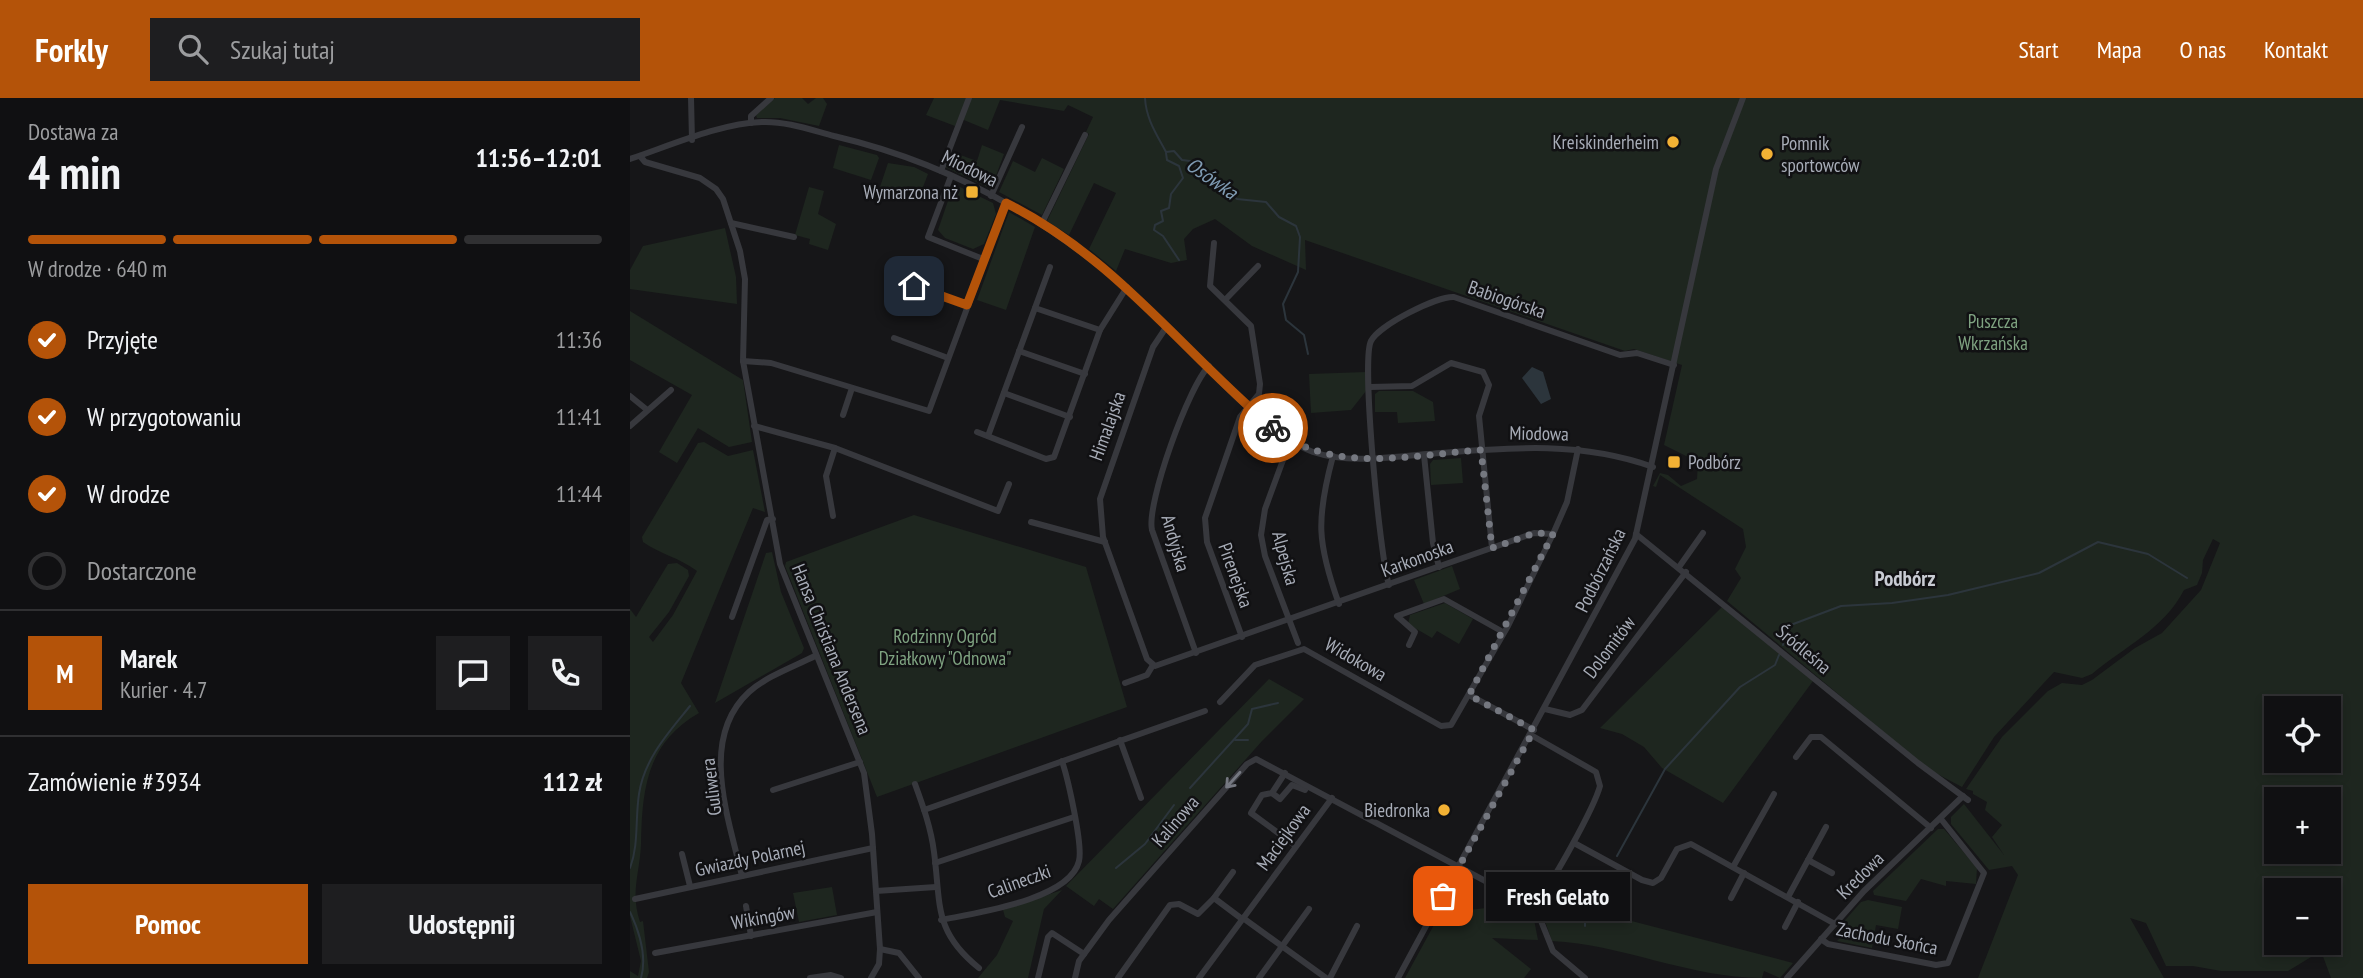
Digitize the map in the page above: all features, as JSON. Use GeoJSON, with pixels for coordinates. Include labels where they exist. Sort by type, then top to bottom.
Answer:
{"type":"FeatureCollection","features":[{"type":"Feature","properties":{"kind":"street"},"geometry":{"type":"LineString","coordinates":[[691,98],[692,140]]}},
{"type":"Feature","properties":{"kind":"street"},"geometry":{"type":"LineString","coordinates":[[751,123],[751,116],[771,98]]}},
{"type":"Feature","properties":{"kind":"street","name":"Podbórzańska"},"geometry":{"type":"LineString","coordinates":[[1398,978],[1533,733],[1636,534],[1653,467],[1716,169],[1744,98]]}},
{"type":"Feature","properties":{"kind":"street"},"geometry":{"type":"LineString","coordinates":[[941,171],[972,99]]}},
{"type":"Feature","properties":{"kind":"street","name":"Miodowa"},"geometry":{"type":"LineString","coordinates":[[630,159],[751,123],[785,124],[847,139],[941,171],[1042,223],[1092,257],[1127,287],[1249,406],[1290,441],[1333,456],[1373,458],[1529,447],[1578,449],[1653,467]]}},
{"type":"Feature","properties":{"kind":"street"},"geometry":{"type":"LineString","coordinates":[[991,196],[1022,127]]}},
{"type":"Feature","properties":{"kind":"street"},"geometry":{"type":"LineString","coordinates":[[1042,223],[1085,135]]}},
{"type":"Feature","properties":{"kind":"street","name":"Hansa Christiana Andersena"},"geometry":{"type":"LineString","coordinates":[[640,156],[649,164],[709,183],[721,195],[731,223],[744,273],[743,361],[782,572],[860,762],[868,797],[880,949]]}},
{"type":"Feature","properties":{"kind":"street"},"geometry":{"type":"LineString","coordinates":[[951,176],[928,237],[983,259]]}},
{"type":"Feature","properties":{"kind":"street"},"geometry":{"type":"LineString","coordinates":[[743,361],[771,363],[929,411],[983,259],[1006,203]]}},
{"type":"Feature","properties":{"kind":"street"},"geometry":{"type":"LineString","coordinates":[[731,223],[794,237]]}},
{"type":"Feature","properties":{"kind":"street","name":"Pirenejska"},"geometry":{"type":"LineString","coordinates":[[1214,243],[1210,286],[1252,328],[1260,389],[1240,417],[1223,461],[1205,524],[1207,542],[1242,637]]}},
{"type":"Feature","properties":{"kind":"street"},"geometry":{"type":"LineString","coordinates":[[1225,300],[1258,266]]}},
{"type":"Feature","properties":{"kind":"street"},"geometry":{"type":"LineString","coordinates":[[988,436],[1051,267]]}},
{"type":"Feature","properties":{"kind":"street"},"geometry":{"type":"LineString","coordinates":[[914,286],[967,305]]}},
{"type":"Feature","properties":{"kind":"street"},"geometry":{"type":"LineString","coordinates":[[977,432],[1050,459],[1056,453],[1070,417],[1100,330],[1127,287]]}},
{"type":"Feature","properties":{"kind":"street","name":"Babiogórska"},"geometry":{"type":"LineString","coordinates":[[1389,585],[1384,569],[1373,458],[1369,351],[1373,338],[1431,302],[1447,296],[1620,355],[1637,353],[1674,365]]}},
{"type":"Feature","properties":{"kind":"street"},"geometry":{"type":"LineString","coordinates":[[1035,308],[1100,330]]}},
{"type":"Feature","properties":{"kind":"street","name":"Himalajska"},"geometry":{"type":"LineString","coordinates":[[1153,666],[1147,659],[1105,542],[1099,514],[1104,481],[1153,347],[1167,326]]}},
{"type":"Feature","properties":{"kind":"street"},"geometry":{"type":"LineString","coordinates":[[894,338],[948,358]]}},
{"type":"Feature","properties":{"kind":"street"},"geometry":{"type":"LineString","coordinates":[[1019,351],[1085,374]]}},
{"type":"Feature","properties":{"kind":"street"},"geometry":{"type":"LineString","coordinates":[[1370,387],[1412,386],[1451,363],[1483,372],[1489,385],[1479,414],[1492,548]]}},
{"type":"Feature","properties":{"kind":"street","name":"Andyjska"},"geometry":{"type":"LineString","coordinates":[[1196,653],[1150,518],[1154,496],[1195,384],[1209,366]]}},
{"type":"Feature","properties":{"kind":"street"},"geometry":{"type":"LineString","coordinates":[[843,415],[852,388]]}},
{"type":"Feature","properties":{"kind":"street"},"geometry":{"type":"LineString","coordinates":[[630,426],[646,408],[671,390]]}},
{"type":"Feature","properties":{"kind":"street"},"geometry":{"type":"LineString","coordinates":[[1004,393],[1070,417]]}},
{"type":"Feature","properties":{"kind":"street"},"geometry":{"type":"LineString","coordinates":[[630,396],[646,408]]}},
{"type":"Feature","properties":{"kind":"street"},"geometry":{"type":"LineString","coordinates":[[754,426],[835,448],[998,511],[1009,484]]}},
{"type":"Feature","properties":{"kind":"street","name":"Alpejska"},"geometry":{"type":"LineString","coordinates":[[1290,441],[1277,470],[1261,529],[1265,556],[1298,643]]}},
{"type":"Feature","properties":{"kind":"street"},"geometry":{"type":"LineString","coordinates":[[833,516],[826,476],[835,448]]}},
{"type":"Feature","properties":{"kind":"street"},"geometry":{"type":"LineString","coordinates":[[1553,534],[1567,502],[1578,449]]}},
{"type":"Feature","properties":{"kind":"street"},"geometry":{"type":"LineString","coordinates":[[1424,455],[1433,543],[1439,567]]}},
{"type":"Feature","properties":{"kind":"street"},"geometry":{"type":"LineString","coordinates":[[1333,456],[1321,508],[1320,536],[1339,604]]}},
{"type":"Feature","properties":{"kind":"street"},"geometry":{"type":"LineString","coordinates":[[732,617],[767,520],[773,519]]}},
{"type":"Feature","properties":{"kind":"street"},"geometry":{"type":"LineString","coordinates":[[1031,522],[1105,542]]}},
{"type":"Feature","properties":{"kind":"street","name":"Karkonoska"},"geometry":{"type":"LineString","coordinates":[[1289,621],[1535,533],[1553,534]]}},
{"type":"Feature","properties":{"kind":"street"},"geometry":{"type":"LineString","coordinates":[[1679,566],[1703,533]]}},
{"type":"Feature","properties":{"kind":"street","name":"Widokowa"},"geometry":{"type":"LineString","coordinates":[[1220,702],[1255,665],[1300,649],[1314,653],[1441,726],[1453,723],[1553,534]]}},
{"type":"Feature","properties":{"kind":"street","name":"Śródleśna"},"geometry":{"type":"LineString","coordinates":[[1636,534],[1966,798]]}},
{"type":"Feature","properties":{"kind":"street","name":"Dolomitów"},"geometry":{"type":"LineString","coordinates":[[1545,709],[1570,715],[1582,710],[1686,572]]}},
{"type":"Feature","properties":{"kind":"street"},"geometry":{"type":"LineString","coordinates":[[1409,645],[1415,632],[1397,616],[1446,599],[1503,632]]}},
{"type":"Feature","properties":{"kind":"street"},"geometry":{"type":"LineString","coordinates":[[1125,683],[1147,675],[1153,666],[1289,621]]}},
{"type":"Feature","properties":{"kind":"street","name":"Guliwera"},"geometry":{"type":"LineString","coordinates":[[743,876],[720,768],[725,729],[740,703],[757,686],[815,656]]}},
{"type":"Feature","properties":{"kind":"street"},"geometry":{"type":"LineString","coordinates":[[1469,695],[1599,776],[1600,790],[1580,828],[1576,844],[1565,855],[1544,893],[1533,901],[1553,951],[1585,978]]}},
{"type":"Feature","properties":{"kind":"street"},"geometry":{"type":"LineString","coordinates":[[925,810],[1205,711]]}},
{"type":"Feature","properties":{"kind":"street"},"geometry":{"type":"LineString","coordinates":[[1796,757],[1811,737],[1821,737],[1931,828]]}},
{"type":"Feature","properties":{"kind":"street"},"geometry":{"type":"LineString","coordinates":[[1120,740],[1141,798]]}},
{"type":"Feature","properties":{"kind":"street","name":"Kalinowa"},"geometry":{"type":"LineString","coordinates":[[1075,978],[1084,954],[1109,920],[1249,762],[1261,760],[1332,798]]}},
{"type":"Feature","properties":{"kind":"street","name":"Calineczki"},"geometry":{"type":"LineString","coordinates":[[941,920],[1007,905],[1061,885],[1080,859],[1062,761]]}},
{"type":"Feature","properties":{"kind":"street"},"geometry":{"type":"LineString","coordinates":[[773,790],[860,762]]}},
{"type":"Feature","properties":{"kind":"street"},"geometry":{"type":"LineString","coordinates":[[1285,773],[1272,793],[1262,795],[1251,814],[1296,846]]}},
{"type":"Feature","properties":{"kind":"street"},"geometry":{"type":"LineString","coordinates":[[915,784],[925,810],[936,863],[941,920],[958,949],[979,968]]}},
{"type":"Feature","properties":{"kind":"street"},"geometry":{"type":"LineString","coordinates":[[1272,793],[1280,799],[1292,785],[1305,790]]}},
{"type":"Feature","properties":{"kind":"street"},"geometry":{"type":"LineString","coordinates":[[1733,867],[1774,794]]}},
{"type":"Feature","properties":{"kind":"street","name":"Maciejkowa"},"geometry":{"type":"LineString","coordinates":[[1199,978],[1332,798],[1521,900],[1533,901]]}},
{"type":"Feature","properties":{"kind":"street","name":"Kredowa"},"geometry":{"type":"LineString","coordinates":[[1787,978],[1864,891],[1966,798]]}},
{"type":"Feature","properties":{"kind":"street"},"geometry":{"type":"LineString","coordinates":[[936,863],[1074,817]]}},
{"type":"Feature","properties":{"kind":"street","name":"Zachodu Słońca"},"geometry":{"type":"LineString","coordinates":[[1821,939],[1828,944],[1939,965],[1948,963],[1984,873],[1941,819]]}},
{"type":"Feature","properties":{"kind":"street"},"geometry":{"type":"LineString","coordinates":[[1788,897],[1826,827]]}},
{"type":"Feature","properties":{"kind":"street"},"geometry":{"type":"LineString","coordinates":[[1576,844],[1648,883],[1661,877],[1677,849],[1686,844],[1835,924]]}},
{"type":"Feature","properties":{"kind":"street","name":"Gwiazdy Polarnej"},"geometry":{"type":"LineString","coordinates":[[635,899],[873,848]]}},
{"type":"Feature","properties":{"kind":"street"},"geometry":{"type":"LineString","coordinates":[[682,853],[690,887]]}},
{"type":"Feature","properties":{"kind":"street"},"geometry":{"type":"LineString","coordinates":[[1808,860],[1832,873]]}},
{"type":"Feature","properties":{"kind":"street"},"geometry":{"type":"LineString","coordinates":[[1118,978],[1170,905],[1179,904],[1198,914],[1233,872]]}},
{"type":"Feature","properties":{"kind":"street"},"geometry":{"type":"LineString","coordinates":[[1731,898],[1744,873]]}},
{"type":"Feature","properties":{"kind":"street"},"geometry":{"type":"LineString","coordinates":[[876,891],[936,887]]}},
{"type":"Feature","properties":{"kind":"street"},"geometry":{"type":"LineString","coordinates":[[1214,898],[1328,978],[1357,926]]}},
{"type":"Feature","properties":{"kind":"street"},"geometry":{"type":"LineString","coordinates":[[1785,927],[1798,902]]}},
{"type":"Feature","properties":{"kind":"street"},"geometry":{"type":"LineString","coordinates":[[746,906],[751,936]]}},
{"type":"Feature","properties":{"kind":"street"},"geometry":{"type":"LineString","coordinates":[[1259,978],[1309,909]]}},
{"type":"Feature","properties":{"kind":"street","name":"Wikingów"},"geometry":{"type":"LineString","coordinates":[[655,953],[877,912]]}},
{"type":"Feature","properties":{"kind":"street"},"geometry":{"type":"LineString","coordinates":[[1038,978],[1048,937],[1052,933],[1084,954]]}},
{"type":"Feature","properties":{"kind":"street"},"geometry":{"type":"LineString","coordinates":[[871,978],[879,964],[880,949],[903,956],[919,978]]}},
{"type":"Feature","properties":{"kind":"street"},"geometry":{"type":"LineString","coordinates":[[810,978],[831,975],[841,978]]}},
{"type":"Feature","properties":{"kind":"green space"},"geometry":{"type":"Polygon","coordinates":[[[775,98],[802,98],[808,104],[816,98],[823,98],[827,104],[819,126],[780,118],[757,118],[756,115],[775,98]]]}},
{"type":"Feature","properties":{"kind":"green space","name":"Puszcza Wkrzańska"},"geometry":{"type":"Polygon","coordinates":[[[934,98],[2363,98],[2363,978],[2331,978],[2322,955],[2341,955],[2341,878],[2264,878],[2264,955],[2314,955],[2288,971],[2221,971],[2193,966],[2166,966],[2146,923],[2130,918],[2164,978],[1978,978],[2018,875],[2012,866],[1989,870],[1951,824],[1951,817],[1964,804],[2004,855],[1992,837],[2002,825],[1985,810],[1987,802],[1966,789],[2002,737],[2048,691],[2062,683],[2082,685],[2092,680],[2135,648],[2162,633],[2201,590],[2220,543],[2213,539],[2203,560],[2197,585],[2184,590],[2176,604],[2155,627],[2092,674],[2082,678],[2054,672],[1994,737],[1962,787],[1928,769],[1727,601],[1741,578],[1735,569],[1746,547],[1743,529],[1660,475],[1656,487],[1653,486],[1660,473],[1668,475],[1681,486],[1697,479],[1698,462],[1664,445],[1682,365],[1634,349],[1625,351],[1305,240],[1306,270],[1252,246],[1215,219],[1193,229],[1184,239],[1187,260],[1171,263],[1125,249],[1116,271],[1089,249],[1116,193],[1094,183],[1069,235],[1047,221],[1089,134],[1086,132],[1093,117],[1068,105],[1064,111],[1000,100],[988,130],[959,118],[955,126],[926,115],[934,98]]]}},
{"type":"Feature","properties":{"kind":"green space"},"geometry":{"type":"Polygon","coordinates":[[[839,145],[877,155],[879,158],[871,180],[833,168],[839,145]]]}},
{"type":"Feature","properties":{"kind":"green space"},"geometry":{"type":"Polygon","coordinates":[[[982,145],[1004,154],[991,189],[945,167],[952,152],[977,161],[982,145]]]}},
{"type":"Feature","properties":{"kind":"green space"},"geometry":{"type":"Polygon","coordinates":[[[1042,158],[1064,169],[1042,215],[999,192],[1013,161],[1035,172],[1042,158]]]}},
{"type":"Feature","properties":{"kind":"green space"},"geometry":{"type":"Polygon","coordinates":[[[888,163],[914,167],[928,174],[918,200],[880,187],[888,163]]]}},
{"type":"Feature","properties":{"kind":"green space"},"geometry":{"type":"Polygon","coordinates":[[[809,187],[824,191],[818,214],[836,224],[828,250],[809,244],[810,239],[795,235],[809,187]]]}},
{"type":"Feature","properties":{"kind":"green space"},"geometry":{"type":"Polygon","coordinates":[[[960,187],[993,203],[996,214],[984,244],[973,249],[945,238],[938,230],[951,192],[960,187]]]}},
{"type":"Feature","properties":{"kind":"green space"},"geometry":{"type":"Polygon","coordinates":[[[1009,212],[1035,227],[1006,310],[977,300],[1009,212]]]}},
{"type":"Feature","properties":{"kind":"green space"},"geometry":{"type":"Polygon","coordinates":[[[725,228],[736,277],[737,304],[630,289],[630,270],[643,246],[725,228]]]}},
{"type":"Feature","properties":{"kind":"green space"},"geometry":{"type":"Polygon","coordinates":[[[630,311],[743,380],[752,442],[729,447],[698,428],[677,463],[659,452],[692,395],[630,360],[630,311]]]}},
{"type":"Feature","properties":{"kind":"green space"},"geometry":{"type":"Polygon","coordinates":[[[1366,372],[1366,391],[1351,410],[1311,413],[1309,374],[1366,372]]]}},
{"type":"Feature","properties":{"kind":"green space"},"geometry":{"type":"Polygon","coordinates":[[[1379,391],[1413,391],[1433,402],[1435,421],[1398,423],[1397,412],[1375,412],[1375,394],[1379,391]]]}},
{"type":"Feature","properties":{"kind":"green space"},"geometry":{"type":"Polygon","coordinates":[[[704,442],[728,456],[753,450],[765,512],[753,508],[681,683],[699,713],[668,738],[658,753],[646,786],[636,901],[640,922],[643,921],[649,972],[647,978],[630,978],[630,971],[638,976],[641,961],[630,916],[630,609],[636,617],[668,564],[677,563],[688,570],[689,576],[669,612],[649,637],[653,642],[673,615],[697,571],[643,542],[642,537],[698,443],[704,442]]]}},
{"type":"Feature","properties":{"kind":"green space"},"geometry":{"type":"Polygon","coordinates":[[[1461,458],[1463,483],[1431,485],[1430,464],[1433,460],[1461,458]]]}},
{"type":"Feature","properties":{"kind":"green space","name":"Rodzinny Ogród Działkowy \"Odnowa\""},"geometry":{"type":"Polygon","coordinates":[[[914,515],[1086,567],[1127,707],[877,797],[785,566],[786,562],[914,515]]]}},
{"type":"Feature","properties":{"kind":"green space"},"geometry":{"type":"Polygon","coordinates":[[[772,552],[781,592],[804,648],[802,653],[715,703],[766,553],[772,552]]]}},
{"type":"Feature","properties":{"kind":"green space"},"geometry":{"type":"Polygon","coordinates":[[[1452,566],[1460,589],[1424,604],[1414,580],[1452,566]]]}},
{"type":"Feature","properties":{"kind":"green space"},"geometry":{"type":"Polygon","coordinates":[[[1445,603],[1473,619],[1459,644],[1437,631],[1432,638],[1408,624],[1410,615],[1445,603]]]}},
{"type":"Feature","properties":{"kind":"green space"},"geometry":{"type":"Polygon","coordinates":[[[1722,607],[1813,681],[1723,803],[1662,768],[1644,747],[1622,734],[1600,728],[1722,607]]]}},
{"type":"Feature","properties":{"kind":"green space"},"geometry":{"type":"Polygon","coordinates":[[[1269,679],[1304,699],[1262,741],[1113,909],[1099,899],[1094,906],[1066,886],[1269,679]]]}},
{"type":"Feature","properties":{"kind":"green space"},"geometry":{"type":"Polygon","coordinates":[[[1938,829],[1944,829],[1977,868],[1976,884],[1946,881],[1946,886],[1921,879],[1906,901],[1874,895],[1873,891],[1938,829]]]}},
{"type":"Feature","properties":{"kind":"green space"},"geometry":{"type":"Polygon","coordinates":[[[832,887],[837,915],[799,922],[793,893],[832,887]]]}},
{"type":"Feature","properties":{"kind":"green space"},"geometry":{"type":"Polygon","coordinates":[[[1062,890],[1044,909],[1028,978],[978,978],[997,955],[1013,921],[1005,917],[1003,910],[1062,890]]]}},
{"type":"Feature","properties":{"kind":"green space"},"geometry":{"type":"Polygon","coordinates":[[[1544,899],[1563,909],[1593,911],[1793,963],[1780,978],[1764,971],[1762,978],[1735,977],[1604,948],[1552,941],[1540,907],[1544,899]]]}},
{"type":"Feature","properties":{"kind":"green space"},"geometry":{"type":"Polygon","coordinates":[[[1868,900],[1902,907],[1898,929],[1876,925],[1872,948],[1837,941],[1840,938],[1833,934],[1861,902],[1868,900]]]}},
{"type":"Feature","properties":{"kind":"green space"},"geometry":{"type":"Polygon","coordinates":[[[1447,901],[1460,911],[1504,906],[1532,909],[1538,940],[1492,938],[1531,969],[1524,978],[1405,978],[1447,901]]]}},
{"type":"Feature","properties":{"kind":"shaded area"},"geometry":{"type":"Polygon","coordinates":[[[1532,367],[1543,372],[1551,399],[1541,404],[1522,378],[1532,367]]]}},
{"type":"Feature","properties":{"kind":"waterway","name":"Osówka"},"geometry":{"type":"LineString","coordinates":[[1145,98],[1150,120],[1166,152],[1174,151],[1182,160],[1190,161],[1237,199],[1266,202],[1279,217],[1296,226],[1300,237],[1298,272],[1283,304],[1286,320],[1304,335],[1308,354]]}},
{"type":"Feature","properties":{"kind":"waterway"},"geometry":{"type":"LineString","coordinates":[[1166,153],[1167,160],[1179,166],[1183,178],[1171,194],[1169,208],[1161,211],[1163,221],[1155,225],[1154,230],[1163,236],[1179,260]]}},
{"type":"Feature","properties":{"kind":"waterway"},"geometry":{"type":"LineString","coordinates":[[1783,645],[1788,626],[1841,606],[1892,603],[1948,595],[2039,573],[2098,542],[2148,554],[2187,578]]}},
{"type":"Feature","properties":{"kind":"waterway"},"geometry":{"type":"LineString","coordinates":[[1617,856],[1665,769],[1740,687],[1775,665],[1779,655]]}},
{"type":"Feature","properties":{"kind":"waterway"},"geometry":{"type":"LineString","coordinates":[[1190,788],[1248,724],[1252,709],[1278,703]]}},
{"type":"Feature","properties":{"kind":"waterway"},"geometry":{"type":"LineString","coordinates":[[630,868],[636,841],[639,794],[646,769],[658,747],[690,706]]}},
{"type":"Feature","properties":{"kind":"waterway"},"geometry":{"type":"LineString","coordinates":[[1235,740],[1248,740]]}},
{"type":"Feature","properties":{"kind":"waterway"},"geometry":{"type":"LineString","coordinates":[[1116,868],[1145,844],[1174,805]]}},
{"type":"Feature","properties":{"kind":"waterway"},"geometry":{"type":"LineString","coordinates":[[1585,926],[1585,916],[1608,873]]}},
{"type":"Feature","properties":{"kind":"waterway"},"geometry":{"type":"LineString","coordinates":[[630,912],[641,944],[641,978]]}},
{"type":"Feature","properties":{"kind":"way so far"},"geometry":{"type":"LineString","coordinates":[[1273,428],[1300,446],[1333,456],[1380,458],[1481,450],[1492,548],[1541,531],[1553,534],[1508,626],[1469,695],[1534,730],[1443,896]]}},
{"type":"Feature","properties":{"kind":"place","name":"Kreiskinderheim"},"geometry":{"type":"Point","coordinates":[1673,142]}},
{"type":"Feature","properties":{"kind":"place","name":"Pomnik sportowców"},"geometry":{"type":"Point","coordinates":[1767,154]}},
{"type":"Feature","properties":{"kind":"place","name":"Wymarzona nż"},"geometry":{"type":"Point","coordinates":[972,192]}},
{"type":"Feature","properties":{"kind":"place","name":"Podbórz"},"geometry":{"type":"Point","coordinates":[1674,462]}},
{"type":"Feature","properties":{"kind":"place","name":"Biedronka"},"geometry":{"type":"Point","coordinates":[1444,810]}},
{"type":"Feature","properties":{"kind":"place","name":"Fresh Gelato"},"geometry":{"type":"Point","coordinates":[1443,896]}},
{"type":"Feature","properties":{"kind":"district","name":"Podbórz"},"geometry":{"type":"Point","coordinates":[1905,578]}},
{"type":"Feature","properties":{"kind":"route"},"geometry":{"type":"LineString","coordinates":[[914,286],[967,305],[1006,203],[1042,223],[1106,268],[1273,428]]}}]}
